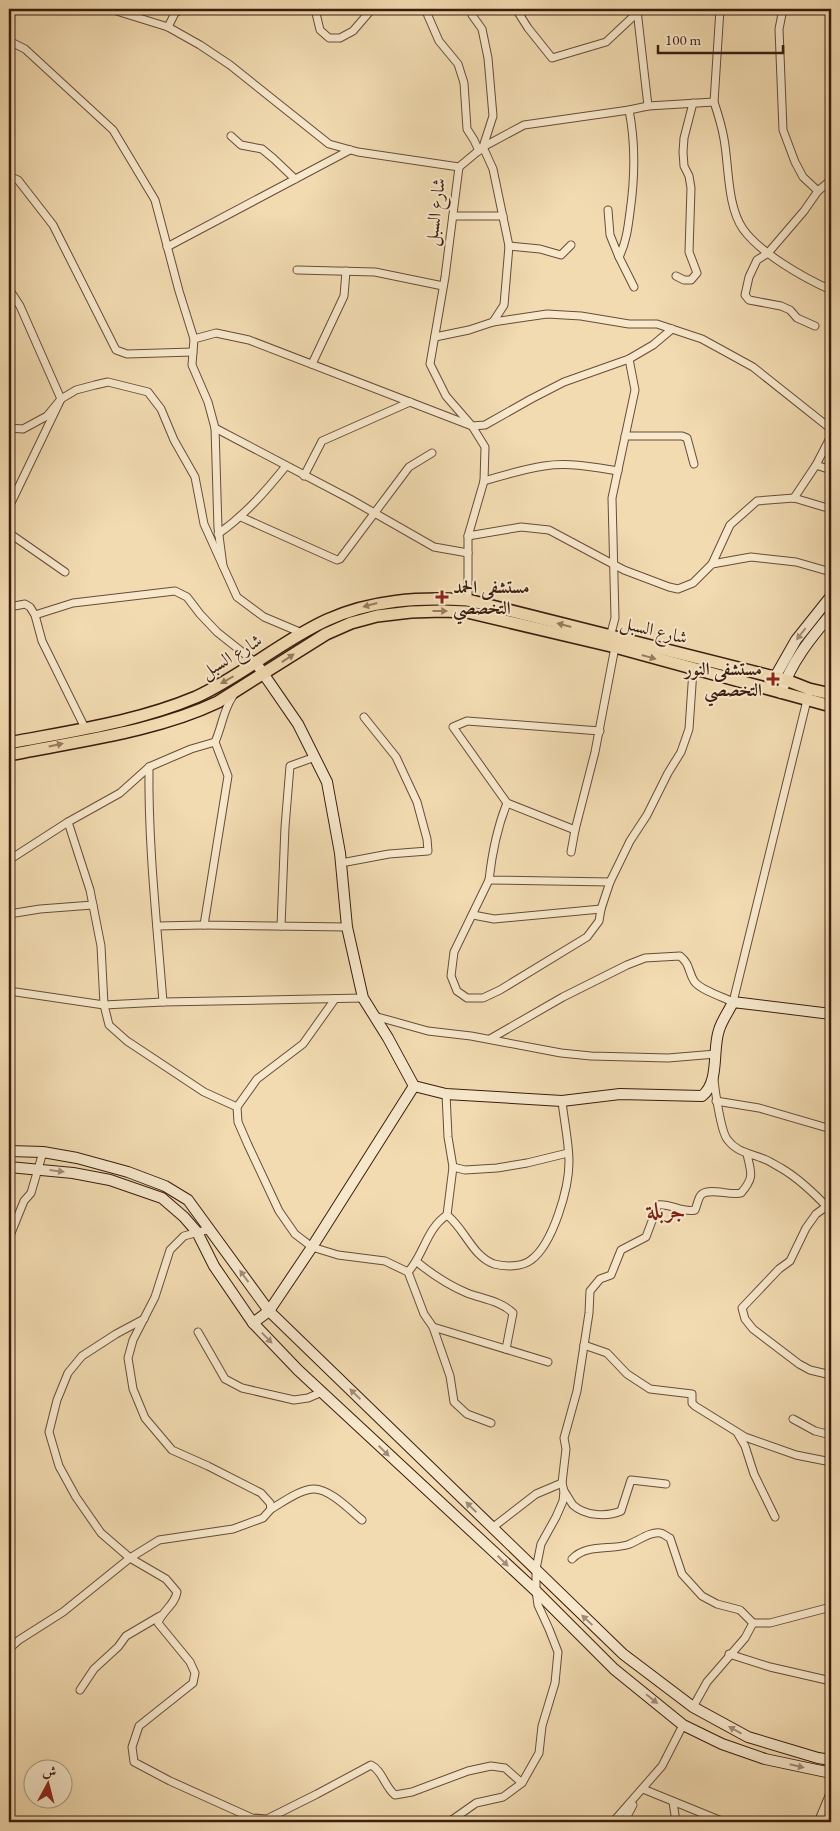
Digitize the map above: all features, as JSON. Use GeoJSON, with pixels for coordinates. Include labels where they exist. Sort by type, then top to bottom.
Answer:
{"type":"FeatureCollection","features":[{"type":"Feature","properties":{"kind":"main road","name":"شارع السبل"},"geometry":{"type":"LineString","coordinates":[[9,743],[167,709],[214,688],[325,620],[377,603],[438,598],[468,600],[613,642],[693,670],[831,706]]}},
{"type":"Feature","properties":{"kind":"main road","name":"شارع السبل"},"geometry":{"type":"LineString","coordinates":[[9,755],[169,721],[206,707],[264,674],[326,634],[351,623],[377,616],[411,612],[442,610],[467,612],[774,677],[831,694]]}},
{"type":"Feature","properties":{"kind":"street"},"geometry":{"type":"LineString","coordinates":[[111,9],[117,9]]}},
{"type":"Feature","properties":{"kind":"street"},"geometry":{"type":"LineString","coordinates":[[111,9],[168,27],[230,65],[329,144],[350,150],[459,167]]}},
{"type":"Feature","properties":{"kind":"street"},"geometry":{"type":"LineString","coordinates":[[168,27],[175,13],[182,9]]}},
{"type":"Feature","properties":{"kind":"street"},"geometry":{"type":"LineString","coordinates":[[315,9],[320,30],[329,38],[340,38],[353,31],[372,9]]}},
{"type":"Feature","properties":{"kind":"street"},"geometry":{"type":"LineString","coordinates":[[425,9],[439,42],[458,64],[464,83],[467,129],[493,168],[509,246],[504,305],[493,322]]}},
{"type":"Feature","properties":{"kind":"street"},"geometry":{"type":"LineString","coordinates":[[475,9],[472,14],[482,29],[488,58],[493,116],[481,149]]}},
{"type":"Feature","properties":{"kind":"street"},"geometry":{"type":"LineString","coordinates":[[516,9],[528,28],[552,58],[606,42],[637,11]]}},
{"type":"Feature","properties":{"kind":"street"},"geometry":{"type":"LineString","coordinates":[[720,9],[714,102],[724,138],[733,205],[743,229],[768,253],[811,280],[831,290]]}},
{"type":"Feature","properties":{"kind":"street"},"geometry":{"type":"LineString","coordinates":[[783,9],[778,30],[783,130],[803,177],[818,191]]}},
{"type":"Feature","properties":{"kind":"street"},"geometry":{"type":"LineString","coordinates":[[637,11],[648,106]]}},
{"type":"Feature","properties":{"kind":"street"},"geometry":{"type":"LineString","coordinates":[[9,41],[25,49],[113,130],[155,200],[194,340],[192,365],[208,402],[215,428],[218,534],[223,566]]}},
{"type":"Feature","properties":{"kind":"street"},"geometry":{"type":"LineString","coordinates":[[676,276],[684,280],[691,280],[697,273],[689,252],[691,188],[689,176],[684,166],[683,152],[684,138],[693,102]]}},
{"type":"Feature","properties":{"kind":"street","name":"شارع السبل"},"geometry":{"type":"LineString","coordinates":[[467,612],[468,536],[484,481],[485,447],[472,426],[446,396],[430,364],[443,286],[459,167],[481,149],[524,126],[648,106],[714,102]]}},
{"type":"Feature","properties":{"kind":"street"},"geometry":{"type":"LineString","coordinates":[[618,257],[624,247],[634,180],[634,133],[630,110]]}},
{"type":"Feature","properties":{"kind":"street"},"geometry":{"type":"LineString","coordinates":[[231,136],[241,145],[262,149],[295,179]]}},
{"type":"Feature","properties":{"kind":"street"},"geometry":{"type":"LineString","coordinates":[[167,247],[350,150]]}},
{"type":"Feature","properties":{"kind":"street"},"geometry":{"type":"LineString","coordinates":[[9,176],[18,180],[53,225],[116,350],[127,354],[193,352]]}},
{"type":"Feature","properties":{"kind":"street"},"geometry":{"type":"LineString","coordinates":[[815,326],[797,318],[790,310],[781,306],[749,300],[745,295],[749,277],[757,260],[768,253],[804,211],[818,191],[831,180]]}},
{"type":"Feature","properties":{"kind":"street"},"geometry":{"type":"LineString","coordinates":[[608,210],[610,235],[618,257],[634,287]]}},
{"type":"Feature","properties":{"kind":"street"},"geometry":{"type":"LineString","coordinates":[[452,216],[503,216]]}},
{"type":"Feature","properties":{"kind":"street"},"geometry":{"type":"LineString","coordinates":[[509,246],[540,249],[561,255],[571,245]]}},
{"type":"Feature","properties":{"kind":"street"},"geometry":{"type":"LineString","coordinates":[[297,270],[374,272],[443,286]]}},
{"type":"Feature","properties":{"kind":"street"},"geometry":{"type":"LineString","coordinates":[[312,364],[344,296],[346,271]]}},
{"type":"Feature","properties":{"kind":"street"},"geometry":{"type":"LineString","coordinates":[[9,289],[20,306],[61,399],[9,507]]}},
{"type":"Feature","properties":{"kind":"street"},"geometry":{"type":"LineString","coordinates":[[435,337],[469,330],[493,322],[547,314],[581,316],[630,324],[657,324],[702,339],[752,367],[831,429]]}},
{"type":"Feature","properties":{"kind":"street"},"geometry":{"type":"LineString","coordinates":[[194,340],[216,333],[249,340],[472,426],[485,425],[564,382],[629,359],[653,345],[672,329]]}},
{"type":"Feature","properties":{"kind":"street"},"geometry":{"type":"LineString","coordinates":[[571,852],[600,731],[613,642],[615,618],[612,498],[635,390],[629,359]]}},
{"type":"Feature","properties":{"kind":"street"},"geometry":{"type":"LineString","coordinates":[[9,428],[23,429],[46,416],[61,399],[76,390],[108,382],[148,392],[161,409],[174,440],[195,477],[204,524],[237,597],[264,617],[303,634]]}},
{"type":"Feature","properties":{"kind":"street"},"geometry":{"type":"LineString","coordinates":[[304,476],[322,441],[410,402]]}},
{"type":"Feature","properties":{"kind":"street"},"geometry":{"type":"LineString","coordinates":[[215,428],[434,547],[468,553]]}},
{"type":"Feature","properties":{"kind":"street"},"geometry":{"type":"LineString","coordinates":[[625,436],[682,436],[687,438],[694,464]]}},
{"type":"Feature","properties":{"kind":"street"},"geometry":{"type":"LineString","coordinates":[[794,498],[816,465],[831,436]]}},
{"type":"Feature","properties":{"kind":"street"},"geometry":{"type":"LineString","coordinates":[[241,517],[337,560],[409,467],[432,453]]}},
{"type":"Feature","properties":{"kind":"street"},"geometry":{"type":"LineString","coordinates":[[484,481],[546,465],[577,465],[618,471]]}},
{"type":"Feature","properties":{"kind":"street"},"geometry":{"type":"LineString","coordinates":[[816,465],[831,470]]}},
{"type":"Feature","properties":{"kind":"street"},"geometry":{"type":"LineString","coordinates":[[218,534],[241,517],[262,496],[286,466]]}},
{"type":"Feature","properties":{"kind":"street"},"geometry":{"type":"LineString","coordinates":[[468,536],[521,527],[549,530],[624,570],[678,589],[693,582],[712,564],[730,525],[757,501],[794,498],[831,509]]}},
{"type":"Feature","properties":{"kind":"street"},"geometry":{"type":"LineString","coordinates":[[9,533],[65,572]]}},
{"type":"Feature","properties":{"kind":"street"},"geometry":{"type":"LineString","coordinates":[[712,564],[751,557],[796,562],[831,572]]}},
{"type":"Feature","properties":{"kind":"street"},"geometry":{"type":"LineString","coordinates":[[34,615],[73,603],[175,591],[187,596],[200,614],[217,632],[256,663],[298,724],[327,782],[341,863],[347,927],[363,998],[414,1086],[446,1094],[562,1101],[620,1094],[702,1096],[708,1092],[714,1074]]}},
{"type":"Feature","properties":{"kind":"street"},"geometry":{"type":"LineString","coordinates":[[769,690],[774,677],[796,640],[831,596]]}},
{"type":"Feature","properties":{"kind":"street"},"geometry":{"type":"LineString","coordinates":[[9,607],[25,604],[30,607],[42,641],[85,728]]}},
{"type":"Feature","properties":{"kind":"street"},"geometry":{"type":"LineString","coordinates":[[781,693],[805,645],[831,614]]}},
{"type":"Feature","properties":{"kind":"street"},"geometry":{"type":"LineString","coordinates":[[507,803],[498,825],[489,880],[454,952],[451,976],[457,990],[467,998],[483,998],[500,990],[587,937],[599,920],[600,909],[610,882],[630,841],[647,815],[681,752],[689,729],[693,670]]}},
{"type":"Feature","properties":{"kind":"street"},"geometry":{"type":"LineString","coordinates":[[810,688],[733,1002],[719,1030],[714,1074],[716,1100],[726,1138],[738,1150],[764,1158],[784,1170],[814,1193],[829,1208],[816,1214],[806,1228],[790,1261],[742,1308],[745,1319],[753,1329],[805,1367],[831,1376]]}},
{"type":"Feature","properties":{"kind":"street"},"geometry":{"type":"LineString","coordinates":[[9,860],[68,822],[120,793],[149,767],[191,749],[215,742],[221,730],[226,705],[238,689]]}},
{"type":"Feature","properties":{"kind":"street"},"geometry":{"type":"LineString","coordinates":[[341,863],[389,854],[428,851],[428,839],[416,802],[396,756],[364,717]]}},
{"type":"Feature","properties":{"kind":"street"},"geometry":{"type":"LineString","coordinates":[[575,830],[507,803],[453,727],[467,721],[600,731]]}},
{"type":"Feature","properties":{"kind":"street"},"geometry":{"type":"LineString","coordinates":[[204,925],[228,776],[215,742]]}},
{"type":"Feature","properties":{"kind":"street"},"geometry":{"type":"LineString","coordinates":[[281,926],[285,827],[290,766],[315,757]]}},
{"type":"Feature","properties":{"kind":"street"},"geometry":{"type":"LineString","coordinates":[[149,767],[149,794],[163,1002]]}},
{"type":"Feature","properties":{"kind":"street"},"geometry":{"type":"LineString","coordinates":[[68,822],[90,890],[101,946],[104,1005],[109,1025],[128,1041],[204,1092],[237,1107]]}},
{"type":"Feature","properties":{"kind":"street"},"geometry":{"type":"LineString","coordinates":[[489,880],[610,882]]}},
{"type":"Feature","properties":{"kind":"street"},"geometry":{"type":"LineString","coordinates":[[9,914],[40,909],[92,905]]}},
{"type":"Feature","properties":{"kind":"street"},"geometry":{"type":"LineString","coordinates":[[473,915],[494,919],[600,909]]}},
{"type":"Feature","properties":{"kind":"street"},"geometry":{"type":"LineString","coordinates":[[157,926],[347,927]]}},
{"type":"Feature","properties":{"kind":"street"},"geometry":{"type":"LineString","coordinates":[[490,1040],[563,997],[627,964],[645,958],[680,956],[686,961],[693,980],[701,988],[733,1002],[831,1014]]}},
{"type":"Feature","properties":{"kind":"street"},"geometry":{"type":"LineString","coordinates":[[9,991],[104,1005],[363,998]]}},
{"type":"Feature","properties":{"kind":"street"},"geometry":{"type":"LineString","coordinates":[[335,999],[303,1044],[257,1079],[237,1107],[238,1122],[279,1211],[295,1234],[312,1247],[338,1254],[385,1261],[408,1272],[424,1314],[433,1327],[450,1376],[454,1402],[467,1414],[491,1423]]}},
{"type":"Feature","properties":{"kind":"street"},"geometry":{"type":"LineString","coordinates":[[374,1016],[428,1031],[562,1053],[591,1056],[668,1058],[716,1054]]}},
{"type":"Feature","properties":{"kind":"street"},"geometry":{"type":"LineString","coordinates":[[253,1323],[269,1311],[414,1086]]}},
{"type":"Feature","properties":{"kind":"street"},"geometry":{"type":"LineString","coordinates":[[408,1272],[417,1262],[430,1232],[447,1215],[453,1166],[448,1137],[446,1094]]}},
{"type":"Feature","properties":{"kind":"street"},"geometry":{"type":"LineString","coordinates":[[716,1100],[759,1108],[831,1129]]}},
{"type":"Feature","properties":{"kind":"street"},"geometry":{"type":"LineString","coordinates":[[447,1215],[459,1227],[482,1257],[495,1264],[508,1266],[522,1265],[532,1260],[544,1246],[564,1197],[569,1163],[562,1101]]}},
{"type":"Feature","properties":{"kind":"street"},"geometry":{"type":"LineString","coordinates":[[9,1151],[43,1152],[77,1158],[128,1172],[165,1186],[188,1200],[269,1311],[623,1654],[693,1707],[748,1738],[831,1760]]}},
{"type":"Feature","properties":{"kind":"street"},"geometry":{"type":"LineString","coordinates":[[9,1238],[24,1201],[31,1192],[43,1152]]}},
{"type":"Feature","properties":{"kind":"street"},"geometry":{"type":"LineString","coordinates":[[453,1166],[464,1170],[497,1168],[568,1153]]}},
{"type":"Feature","properties":{"kind":"street"},"geometry":{"type":"LineString","coordinates":[[449,1822],[476,1802],[503,1796],[522,1784],[539,1753],[542,1726],[555,1683],[558,1652],[538,1605],[536,1569],[541,1544],[563,1502],[564,1491],[562,1483],[566,1449],[564,1438],[577,1391],[589,1313],[590,1291],[600,1279],[611,1275],[621,1250],[646,1237],[658,1205],[663,1204],[690,1211],[695,1210],[703,1193],[714,1191],[734,1195],[741,1193],[752,1178],[747,1154]]}},
{"type":"Feature","properties":{"kind":"street"},"geometry":{"type":"LineString","coordinates":[[9,1167],[39,1169],[110,1180],[162,1198],[184,1217],[197,1232],[214,1266],[253,1323],[298,1370],[536,1591],[614,1669],[683,1725],[722,1744],[765,1759],[831,1773]]}},
{"type":"Feature","properties":{"kind":"street"},"geometry":{"type":"LineString","coordinates":[[210,1229],[184,1236],[170,1250],[155,1297],[132,1340],[128,1358],[134,1389],[145,1418],[172,1450],[260,1493],[270,1502],[271,1508]]}},
{"type":"Feature","properties":{"kind":"street"},"geometry":{"type":"LineString","coordinates":[[417,1262],[439,1280],[467,1293],[506,1306],[513,1313],[506,1349]]}},
{"type":"Feature","properties":{"kind":"street"},"geometry":{"type":"LineString","coordinates":[[80,1690],[94,1669],[118,1647],[126,1636],[160,1616],[176,1599],[177,1592],[166,1579],[130,1558],[101,1533],[76,1497],[59,1466],[49,1432],[57,1400],[68,1373],[82,1356],[144,1318]]}},
{"type":"Feature","properties":{"kind":"street"},"geometry":{"type":"LineString","coordinates":[[433,1327],[548,1362]]}},
{"type":"Feature","properties":{"kind":"street"},"geometry":{"type":"LineString","coordinates":[[198,1332],[225,1379],[242,1388],[294,1400],[308,1398],[322,1392]]}},
{"type":"Feature","properties":{"kind":"street"},"geometry":{"type":"LineString","coordinates":[[584,1345],[607,1353],[627,1374],[650,1389],[692,1394],[692,1403],[695,1406],[738,1434],[796,1454],[831,1462]]}},
{"type":"Feature","properties":{"kind":"street"},"geometry":{"type":"LineString","coordinates":[[793,1419],[815,1431],[831,1435]]}},
{"type":"Feature","properties":{"kind":"street"},"geometry":{"type":"LineString","coordinates":[[738,1434],[745,1446],[754,1474],[776,1516]]}},
{"type":"Feature","properties":{"kind":"street"},"geometry":{"type":"LineString","coordinates":[[564,1491],[574,1506],[588,1513],[611,1515],[620,1511],[631,1480],[666,1484]]}},
{"type":"Feature","properties":{"kind":"street"},"geometry":{"type":"LineString","coordinates":[[492,1528],[536,1494],[562,1483]]}},
{"type":"Feature","properties":{"kind":"street"},"geometry":{"type":"LineString","coordinates":[[9,1649],[19,1640],[63,1612],[130,1558],[159,1540],[233,1530],[263,1518],[271,1508],[312,1489],[321,1489],[339,1500],[362,1520]]}},
{"type":"Feature","properties":{"kind":"street"},"geometry":{"type":"LineString","coordinates":[[572,1559],[577,1553],[596,1548],[613,1548],[628,1545],[640,1541],[650,1534],[660,1533],[670,1538],[682,1574],[702,1596],[717,1604],[740,1610],[753,1623],[770,1623],[831,1607]]}},
{"type":"Feature","properties":{"kind":"street"},"geometry":{"type":"LineString","coordinates":[[160,1616],[158,1623],[190,1662],[195,1673],[193,1683],[139,1726],[132,1747],[134,1762],[170,1781],[252,1818],[267,1819],[371,1765],[376,1768],[390,1791],[395,1795],[412,1792],[468,1771],[491,1766],[505,1768],[522,1784]]}},
{"type":"Feature","properties":{"kind":"street"},"geometry":{"type":"LineString","coordinates":[[693,1707],[707,1682],[729,1654],[745,1638],[753,1623]]}},
{"type":"Feature","properties":{"kind":"street"},"geometry":{"type":"LineString","coordinates":[[729,1654],[770,1667],[831,1681]]}},
{"type":"Feature","properties":{"kind":"street"},"geometry":{"type":"LineString","coordinates":[[613,1822],[662,1766],[683,1725]]}},
{"type":"Feature","properties":{"kind":"street"},"geometry":{"type":"LineString","coordinates":[[642,1789],[724,1822]]}},
{"type":"Feature","properties":{"kind":"street"},"geometry":{"type":"LineString","coordinates":[[818,1822],[831,1791]]}},
{"type":"Feature","properties":{"kind":"street"},"geometry":{"type":"LineString","coordinates":[[624,1822],[636,1797]]}},
{"type":"Feature","properties":{"kind":"street"},"geometry":{"type":"LineString","coordinates":[[674,1802],[676,1822]]}},
{"type":"Feature","properties":{"kind":"place","name":"مستشفى الحمد التخصصي"},"geometry":{"type":"Point","coordinates":[442,597]}},
{"type":"Feature","properties":{"kind":"place","name":"مستشفى النور التخصصي"},"geometry":{"type":"Point","coordinates":[773,679]}},
{"type":"Feature","properties":{"kind":"district","name":"جربلة"},"geometry":{"type":"Point","coordinates":[666,1210]}}]}
